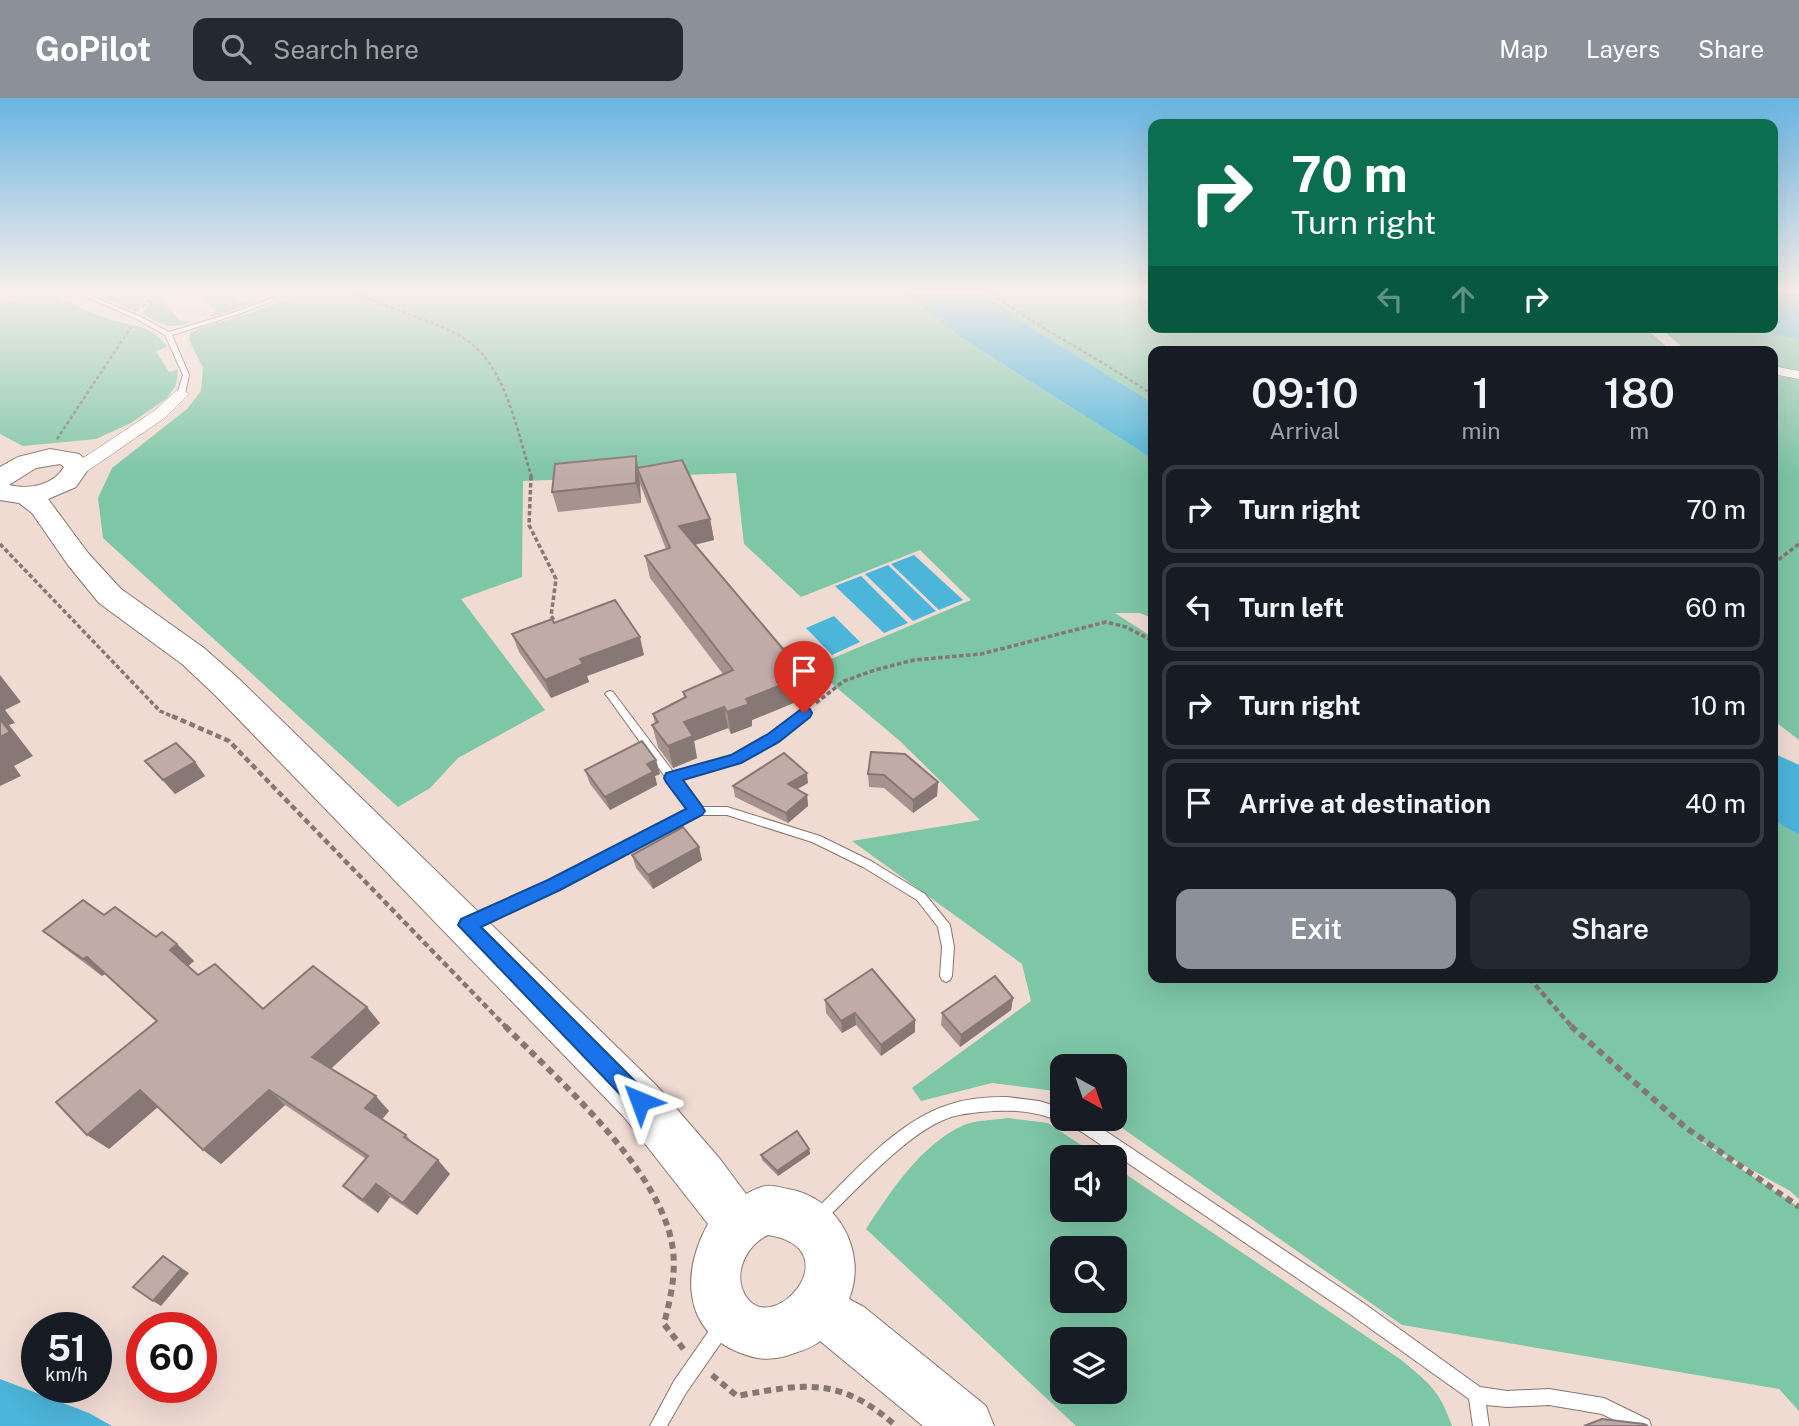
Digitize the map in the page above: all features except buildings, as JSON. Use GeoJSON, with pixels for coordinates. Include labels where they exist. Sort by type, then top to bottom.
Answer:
{"type":"FeatureCollection","features":[{"type":"Feature","properties":{"kind":"main road"},"geometry":{"type":"LineString","coordinates":[[0,448],[61,467]]}},
{"type":"Feature","properties":{"kind":"main road"},"geometry":{"type":"LineString","coordinates":[[6,487],[47,490],[61,467]]}},
{"type":"Feature","properties":{"kind":"main road"},"geometry":{"type":"LineString","coordinates":[[61,467],[78,559]]}},
{"type":"Feature","properties":{"kind":"main road"},"geometry":{"type":"LineString","coordinates":[[6,487],[42,508],[78,559],[110,596],[193,656],[227,687],[467,925],[640,1101],[703,1176],[738,1224]]}},
{"type":"Feature","properties":{"kind":"main road"},"geometry":{"type":"LineString","coordinates":[[768,1210],[791,1212],[812,1222],[823,1235],[830,1253],[831,1272],[817,1309],[801,1323],[783,1332],[763,1334],[744,1328],[729,1317],[719,1299],[715,1280],[721,1250],[738,1224],[768,1210]]}},
{"type":"Feature","properties":{"kind":"main road"},"geometry":{"type":"LineString","coordinates":[[817,1309],[845,1326],[966,1426]]}},
{"type":"Feature","properties":{"kind":"street"},"geometry":{"type":"LineString","coordinates":[[1778,371],[1799,375]]}},
{"type":"Feature","properties":{"kind":"street"},"geometry":{"type":"LineString","coordinates":[[61,467],[160,414],[181,394]]}},
{"type":"Feature","properties":{"kind":"lane"},"geometry":{"type":"LineString","coordinates":[[176,353],[186,375],[181,394]]}},
{"type":"Feature","properties":{"kind":"lane"},"geometry":{"type":"LineString","coordinates":[[610,694],[696,811]]}},
{"type":"Feature","properties":{"kind":"lane"},"geometry":{"type":"LineString","coordinates":[[672,778],[736,759],[773,738],[804,713]]}},
{"type":"Feature","properties":{"kind":"lane"},"geometry":{"type":"LineString","coordinates":[[467,925],[554,885],[696,811],[727,811],[816,839],[867,864],[920,897],[944,925],[948,947],[946,976]]}},
{"type":"Feature","properties":{"kind":"lane"},"geometry":{"type":"LineString","coordinates":[[812,1222],[907,1135],[944,1113],[980,1105],[1019,1104],[1050,1110]]}},
{"type":"Feature","properties":{"kind":"lane"},"geometry":{"type":"LineString","coordinates":[[1093,1131],[1356,1308],[1477,1395],[1507,1399],[1549,1397],[1604,1406],[1643,1426]]}},
{"type":"Feature","properties":{"kind":"lane"},"geometry":{"type":"LineString","coordinates":[[658,1426],[729,1317]]}},
{"type":"Feature","properties":{"kind":"lane"},"geometry":{"type":"LineString","coordinates":[[1477,1395],[1481,1426]]}},
{"type":"Feature","properties":{"kind":"path"},"geometry":{"type":"LineString","coordinates":[[61,467],[69,424],[114,353]]}},
{"type":"Feature","properties":{"kind":"path"},"geometry":{"type":"LineString","coordinates":[[482,353],[500,381],[532,478],[528,525],[556,579],[551,617],[559,627]]}},
{"type":"Feature","properties":{"kind":"path"},"geometry":{"type":"LineString","coordinates":[[1089,353],[1148,392]]}},
{"type":"Feature","properties":{"kind":"path"},"geometry":{"type":"LineString","coordinates":[[0,544],[160,710],[229,741],[608,1132],[637,1171],[661,1212],[675,1265],[672,1293],[664,1324],[697,1364],[737,1396],[790,1387],[825,1385],[855,1394],[880,1410],[896,1426]]}},
{"type":"Feature","properties":{"kind":"path"},"geometry":{"type":"LineString","coordinates":[[1778,560],[1799,544]]}},
{"type":"Feature","properties":{"kind":"path"},"geometry":{"type":"LineString","coordinates":[[804,713],[844,681],[914,660],[981,654],[1106,622],[1126,627],[1148,638]]}},
{"type":"Feature","properties":{"kind":"path"},"geometry":{"type":"LineString","coordinates":[[1533,983],[1579,1035],[1685,1127],[1799,1207]]}},
{"type":"Feature","properties":{"kind":"green space"},"geometry":{"type":"Polygon","coordinates":[[[0,353],[157,353],[169,372],[178,370],[176,385],[167,398],[131,423],[96,439],[23,446],[0,434],[0,353]]]}},
{"type":"Feature","properties":{"kind":"green space"},"geometry":{"type":"Polygon","coordinates":[[[195,353],[985,353],[1148,456],[1148,616],[1139,613],[1115,613],[1148,634],[1148,983],[1778,983],[1778,823],[1799,835],[1799,1199],[1790,1191],[1690,1135],[1799,1207],[1799,1411],[1779,1389],[1402,1325],[1126,1131],[1127,1054],[1050,1054],[1050,1090],[992,1083],[921,1101],[912,1088],[1031,1001],[1022,964],[852,841],[980,820],[900,741],[812,667],[971,600],[920,550],[801,597],[744,544],[736,473],[523,481],[522,577],[461,599],[545,710],[458,758],[430,788],[398,807],[103,538],[98,498],[112,468],[187,409],[201,391],[203,368],[195,353]]]}},
{"type":"Feature","properties":{"kind":"green space"},"geometry":{"type":"Polygon","coordinates":[[[1073,353],[1148,353],[1148,400],[1073,353]]]}},
{"type":"Feature","properties":{"kind":"green space"},"geometry":{"type":"Polygon","coordinates":[[[1778,353],[1799,353],[1799,740],[1778,724],[1778,353]]]}},
{"type":"Feature","properties":{"kind":"green space"},"geometry":{"type":"Polygon","coordinates":[[[1008,1118],[1048,1123],[1050,1131],[1060,1131],[1081,1145],[1050,1145],[1050,1222],[1127,1222],[1127,1175],[1400,1359],[1432,1388],[1452,1426],[1076,1426],[1053,1404],[1127,1404],[1127,1327],[1050,1327],[1050,1402],[866,1229],[921,1156],[948,1133],[980,1121],[1008,1118]]]}},
{"type":"Feature","properties":{"kind":"water"},"geometry":{"type":"Polygon","coordinates":[[[985,353],[1073,353],[1148,400],[1148,456],[985,353]]]}},
{"type":"Feature","properties":{"kind":"water"},"geometry":{"type":"Polygon","coordinates":[[[914,555],[963,600],[939,610],[891,564],[914,555]]]}},
{"type":"Feature","properties":{"kind":"water"},"geometry":{"type":"Polygon","coordinates":[[[888,565],[936,611],[913,621],[865,574],[888,565]]]}},
{"type":"Feature","properties":{"kind":"water"},"geometry":{"type":"Polygon","coordinates":[[[861,576],[908,623],[884,633],[835,586],[861,576]]]}},
{"type":"Feature","properties":{"kind":"water"},"geometry":{"type":"Polygon","coordinates":[[[834,616],[860,642],[832,655],[806,628],[834,616]]]}},
{"type":"Feature","properties":{"kind":"water"},"geometry":{"type":"Polygon","coordinates":[[[1778,755],[1799,765],[1799,835],[1778,823],[1778,755]]]}},
{"type":"Feature","properties":{"kind":"water"},"geometry":{"type":"Polygon","coordinates":[[[0,1379],[21,1387],[21,1403],[63,1403],[112,1426],[0,1426],[0,1379]]]}},
{"type":"Feature","properties":{"kind":"route"},"geometry":{"type":"LineString","coordinates":[[640,1101],[467,925],[554,885],[696,811],[672,778],[736,759],[773,738],[804,713]]}}]}
